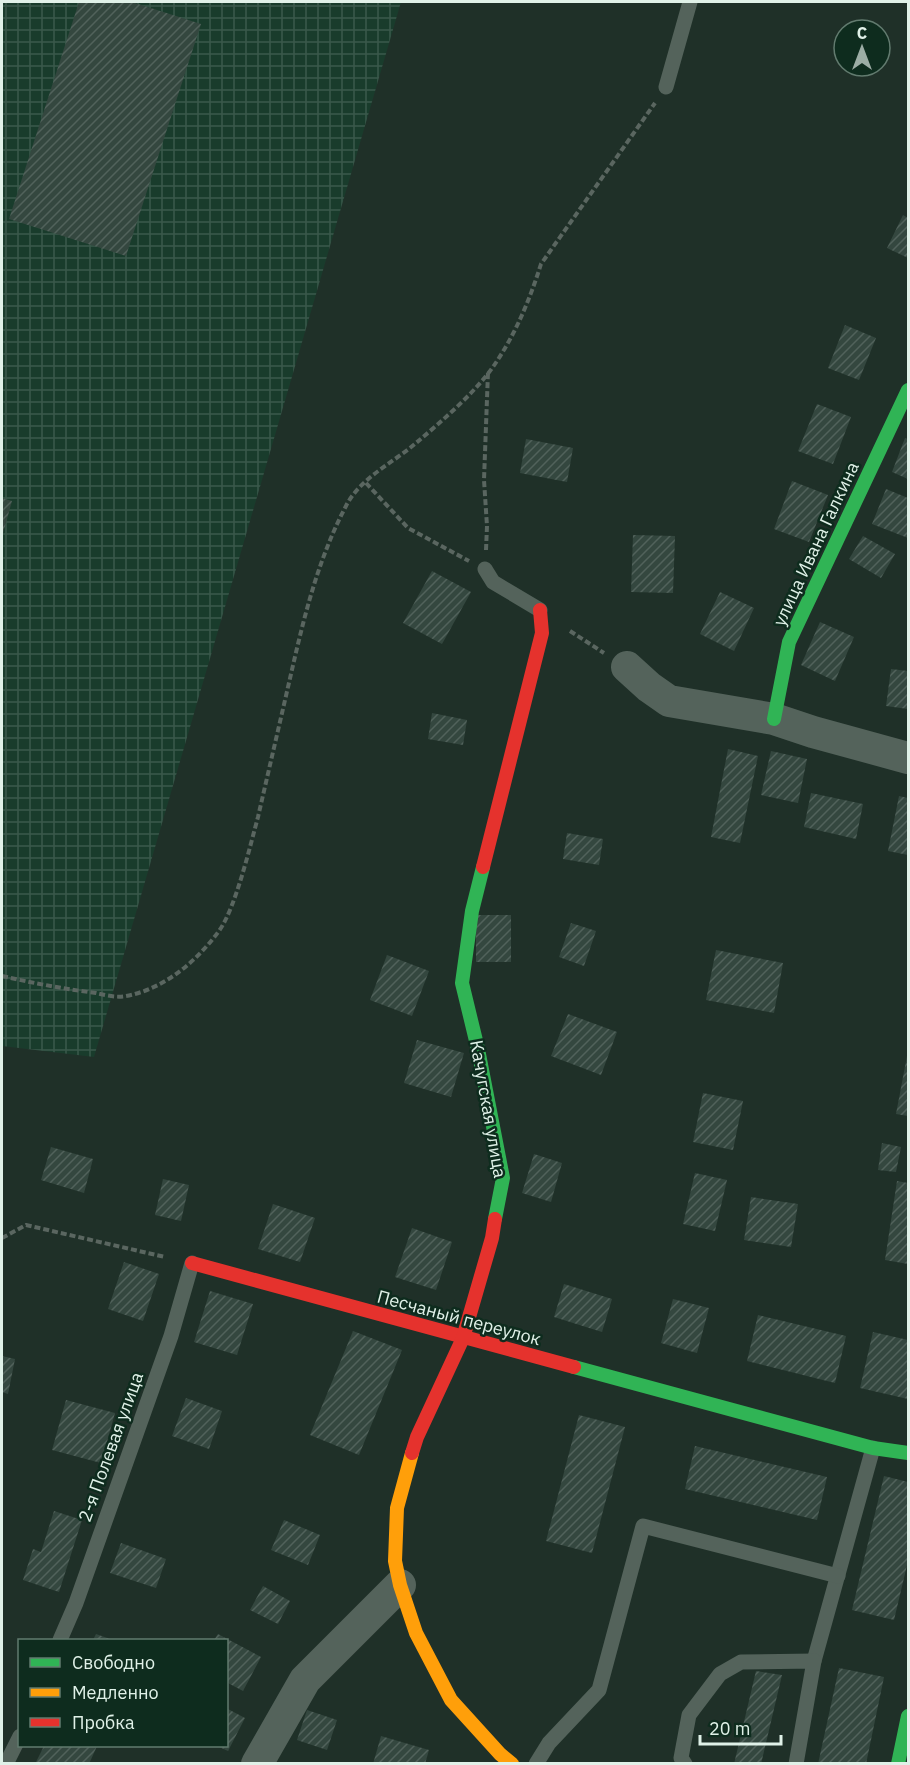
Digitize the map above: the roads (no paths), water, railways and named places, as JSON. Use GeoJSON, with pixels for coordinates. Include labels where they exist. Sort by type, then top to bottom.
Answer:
{"type":"FeatureCollection","features":[{"type":"Feature","properties":{"kind":"street","name":"улица Ивана Галкина"},"geometry":{"type":"LineString","coordinates":[[774,719],[789,642],[909,390]]}},
{"type":"Feature","properties":{"kind":"street","name":"Качугская улица"},"geometry":{"type":"LineString","coordinates":[[512,1764],[451,1700],[416,1633],[400,1585],[395,1561],[397,1508],[417,1437],[463,1338],[492,1238],[503,1178],[478,1049],[462,983],[472,911],[542,633],[540,610]]}},
{"type":"Feature","properties":{"kind":"street"},"geometry":{"type":"LineString","coordinates":[[627,667],[669,701],[774,719],[909,758]]}},
{"type":"Feature","properties":{"kind":"street","name":"Песчаный переулок"},"geometry":{"type":"LineString","coordinates":[[192,1263],[873,1448],[909,1453]]}},
{"type":"Feature","properties":{"kind":"street"},"geometry":{"type":"LineString","coordinates":[[257,1764],[305,1680],[400,1585]]}},
{"type":"Feature","properties":{"kind":"street"},"geometry":{"type":"LineString","coordinates":[[898,1764],[909,1716]]}},
{"type":"Feature","properties":{"kind":"lane"},"geometry":{"type":"LineString","coordinates":[[666,87],[690,2]]}},
{"type":"Feature","properties":{"kind":"lane"},"geometry":{"type":"LineString","coordinates":[[485,569],[493,582],[540,610]]}},
{"type":"Feature","properties":{"kind":"lane","name":"2-я Полевая улица"},"geometry":{"type":"LineString","coordinates":[[61,1639],[76,1603],[171,1336],[192,1263]]}},
{"type":"Feature","properties":{"kind":"lane"},"geometry":{"type":"LineString","coordinates":[[796,1764],[814,1661],[873,1448]]}},
{"type":"Feature","properties":{"kind":"lane"},"geometry":{"type":"LineString","coordinates":[[536,1764],[549,1743],[599,1690],[643,1526],[838,1576]]}},
{"type":"Feature","properties":{"kind":"lane"},"geometry":{"type":"LineString","coordinates":[[685,1764],[681,1758],[689,1715],[720,1674],[741,1662],[814,1661]]}},
{"type":"Feature","properties":{"kind":"lane"},"geometry":{"type":"LineString","coordinates":[[6,1764],[18,1740]]}}]}
